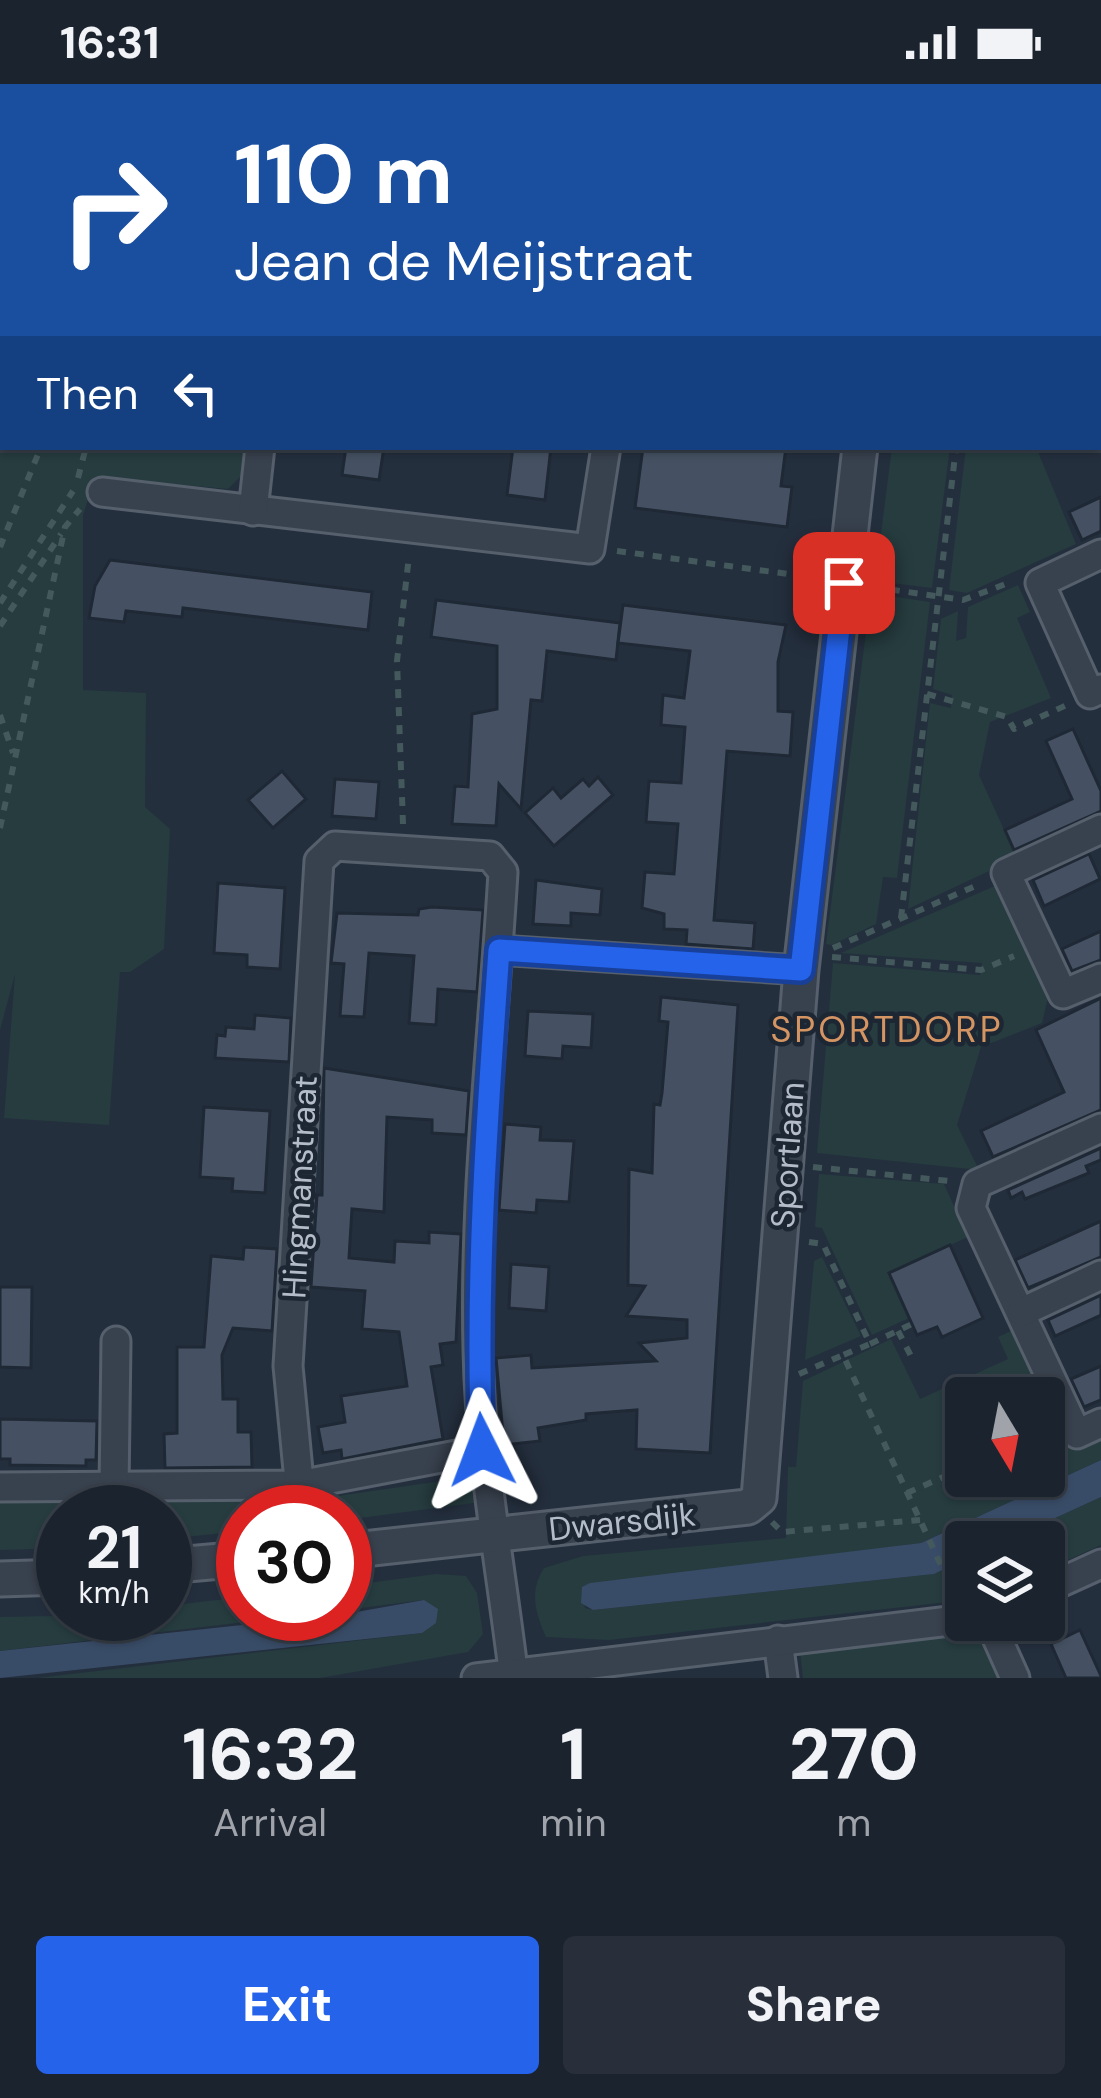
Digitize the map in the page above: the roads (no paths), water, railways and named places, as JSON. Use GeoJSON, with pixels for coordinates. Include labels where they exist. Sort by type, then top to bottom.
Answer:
{"type":"FeatureCollection","features":[{"type":"Feature","properties":{"kind":"street"},"geometry":{"type":"LineString","coordinates":[[253,512],[260,450]]}},
{"type":"Feature","properties":{"kind":"street"},"geometry":{"type":"LineString","coordinates":[[89,489],[590,549],[606,450]]}},
{"type":"Feature","properties":{"kind":"street","name":"Sportlaan"},"geometry":{"type":"LineString","coordinates":[[755,1504],[801,970],[860,450]]}},
{"type":"Feature","properties":{"kind":"street"},"geometry":{"type":"LineString","coordinates":[[1096,692],[1040,583],[1101,554]]}},
{"type":"Feature","properties":{"kind":"street"},"geometry":{"type":"LineString","coordinates":[[1101,830],[1006,873],[1064,994],[1101,978]]}},
{"type":"Feature","properties":{"kind":"street","name":"Hingmanstraat"},"geometry":{"type":"LineString","coordinates":[[299,1485],[289,1366],[319,862],[335,846],[490,856],[503,872],[499,950]]}},
{"type":"Feature","properties":{"kind":"street"},"geometry":{"type":"LineString","coordinates":[[514,1676],[482,1450],[478,1346],[482,1181],[499,950],[801,970]]}},
{"type":"Feature","properties":{"kind":"street"},"geometry":{"type":"LineString","coordinates":[[1101,1129],[977,1184],[971,1208],[1076,1434],[1101,1423]]}},
{"type":"Feature","properties":{"kind":"street"},"geometry":{"type":"LineString","coordinates":[[1022,1312],[1101,1275]]}},
{"type":"Feature","properties":{"kind":"street"},"geometry":{"type":"LineString","coordinates":[[114,1485],[116,1341]]}},
{"type":"Feature","properties":{"kind":"street"},"geometry":{"type":"LineString","coordinates":[[349,1485],[482,1450]]}},
{"type":"Feature","properties":{"kind":"street"},"geometry":{"type":"LineString","coordinates":[[0,1487],[36,1488]]}},
{"type":"Feature","properties":{"kind":"street","name":"Dwarsdijk"},"geometry":{"type":"LineString","coordinates":[[372,1547],[755,1504]]}},
{"type":"Feature","properties":{"kind":"street"},"geometry":{"type":"LineString","coordinates":[[1065,1580],[1101,1564]]}},
{"type":"Feature","properties":{"kind":"street"},"geometry":{"type":"LineString","coordinates":[[0,1579],[36,1577]]}},
{"type":"Feature","properties":{"kind":"street"},"geometry":{"type":"LineString","coordinates":[[476,1678],[945,1621]]}},
{"type":"Feature","properties":{"kind":"street"},"geometry":{"type":"LineString","coordinates":[[778,1640],[783,1678]]}},
{"type":"Feature","properties":{"kind":"street"},"geometry":{"type":"LineString","coordinates":[[998,1641],[1015,1678]]}},
{"type":"Feature","properties":{"kind":"water"},"geometry":{"type":"Polygon","coordinates":[[[1101,1460],[1101,1497],[1049,1521],[969,1521],[1021,1497],[1065,1497],[1065,1477],[1101,1460]]]}},
{"type":"Feature","properties":{"kind":"water"},"geometry":{"type":"Polygon","coordinates":[[[945,1532],[945,1569],[934,1574],[593,1610],[581,1603],[582,1587],[590,1583],[921,1543],[945,1532]]]}},
{"type":"Feature","properties":{"kind":"water"},"geometry":{"type":"Polygon","coordinates":[[[424,1600],[438,1609],[436,1623],[422,1633],[372,1638],[372,1609],[424,1600]]]}},
{"type":"Feature","properties":{"kind":"water"},"geometry":{"type":"Polygon","coordinates":[[[216,1628],[216,1641],[347,1641],[0,1678],[0,1651],[93,1641],[192,1641],[192,1630],[216,1628]]]}},
{"type":"Feature","properties":{"kind":"district","name":"SPORTDORP"},"geometry":{"type":"Point","coordinates":[887,1029]}}]}
